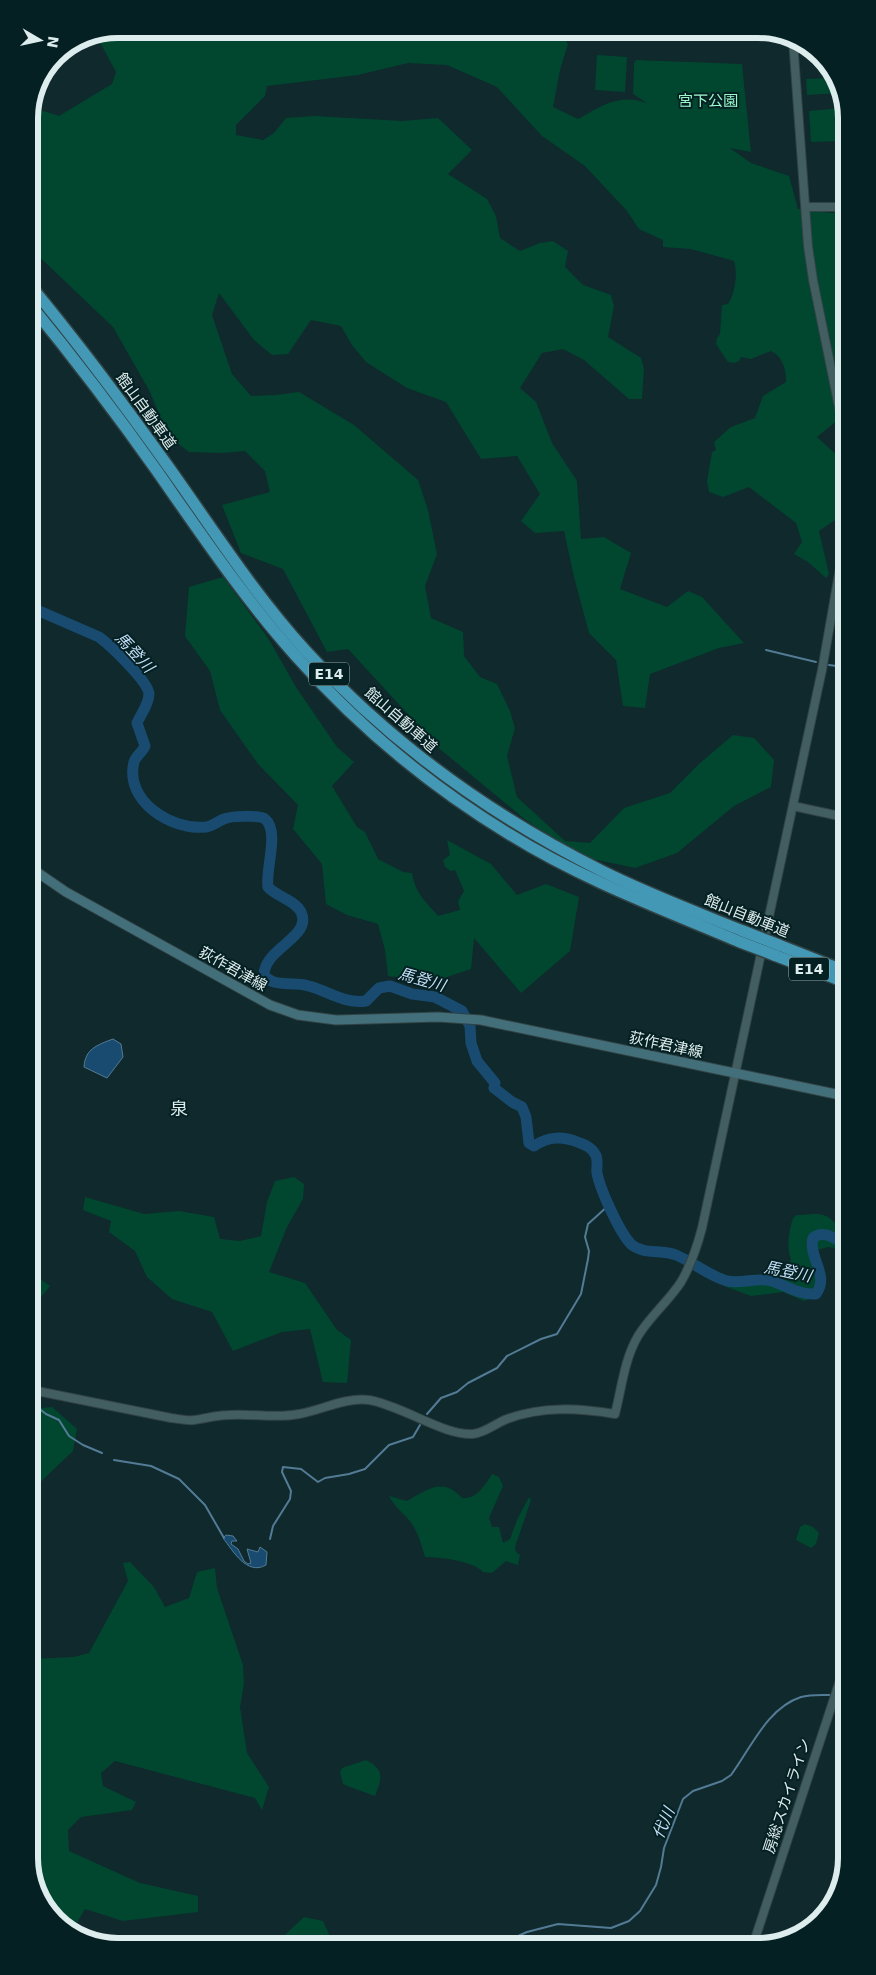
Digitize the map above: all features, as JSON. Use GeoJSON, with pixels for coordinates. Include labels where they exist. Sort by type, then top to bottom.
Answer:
{"type":"FeatureCollection","features":[{"type":"Feature","properties":{"kind":"highway","name":"館山自動車道"},"geometry":{"type":"LineString","coordinates":[[38,295],[116,394],[262,598],[305,650],[368,713],[438,772],[515,824],[604,872],[742,937]]}},
{"type":"Feature","properties":{"kind":"highway","name":"館山自動車道"},"geometry":{"type":"LineString","coordinates":[[38,314],[113,410],[255,608],[295,655],[362,723],[431,780],[510,835],[552,859],[613,888],[777,950],[838,969]]}},
{"type":"Feature","properties":{"kind":"highway","name":"館山自動車道"},"geometry":{"type":"LineString","coordinates":[[777,950],[838,979]]}},
{"type":"Feature","properties":{"kind":"main road","name":"荻作君津線"},"geometry":{"type":"LineString","coordinates":[[38,873],[66,892],[270,1005],[298,1015],[336,1020],[443,1017],[481,1020],[838,1095]]}},
{"type":"Feature","properties":{"kind":"street"},"geometry":{"type":"LineString","coordinates":[[793,46],[813,280],[838,402]]}},
{"type":"Feature","properties":{"kind":"street"},"geometry":{"type":"LineString","coordinates":[[806,207],[838,208]]}},
{"type":"Feature","properties":{"kind":"street"},"geometry":{"type":"LineString","coordinates":[[38,1391],[171,1418],[193,1420],[228,1414],[281,1417],[301,1414],[332,1404],[368,1400],[390,1406],[441,1427],[466,1434],[476,1434],[505,1420],[529,1412],[554,1408],[582,1408],[615,1414],[625,1367],[638,1337],[650,1318],[664,1304],[686,1274],[696,1249],[822,670],[838,579]]}},
{"type":"Feature","properties":{"kind":"street"},"geometry":{"type":"LineString","coordinates":[[793,806],[838,816]]}},
{"type":"Feature","properties":{"kind":"street","name":"房総スカイライン"},"geometry":{"type":"LineString","coordinates":[[755,1938],[838,1687]]}},
{"type":"Feature","properties":{"kind":"green space","name":"宮下公園"},"geometry":{"type":"Polygon","coordinates":[[[118,38],[564,38],[568,44],[560,70],[553,107],[578,119],[611,102],[619,100],[637,100],[647,103],[633,94],[634,63],[636,60],[742,64],[751,152],[730,148],[751,163],[789,176],[798,209],[838,212],[838,420],[817,437],[838,456],[838,518],[819,531],[829,574],[826,578],[808,562],[794,554],[802,542],[796,523],[749,487],[723,497],[709,492],[707,481],[712,452],[716,450],[714,442],[731,427],[755,418],[763,396],[786,382],[783,364],[771,351],[751,359],[741,357],[739,361],[734,363],[728,362],[716,344],[720,334],[722,305],[728,304],[734,289],[736,272],[734,261],[691,249],[663,247],[663,240],[639,229],[627,211],[585,166],[542,136],[497,87],[447,65],[408,63],[358,75],[267,86],[265,96],[236,125],[236,135],[263,140],[274,133],[286,118],[315,116],[402,121],[438,118],[472,150],[448,174],[487,199],[496,216],[500,238],[520,251],[540,243],[553,241],[568,251],[565,267],[583,285],[611,295],[614,306],[608,337],[641,358],[644,369],[642,399],[629,399],[584,360],[563,349],[542,353],[520,388],[536,402],[552,443],[577,481],[581,539],[604,537],[631,553],[620,589],[667,607],[688,591],[702,597],[744,643],[719,648],[650,674],[645,708],[623,706],[616,660],[589,633],[564,531],[535,533],[521,521],[540,494],[517,456],[481,459],[446,402],[407,388],[366,362],[352,345],[341,326],[311,320],[288,354],[272,355],[254,340],[219,293],[212,315],[232,374],[251,396],[299,392],[354,425],[418,480],[428,510],[437,554],[425,586],[431,618],[463,632],[464,656],[480,677],[497,684],[510,711],[515,728],[507,756],[517,797],[565,841],[590,843],[624,808],[670,793],[699,764],[733,735],[754,738],[774,760],[771,787],[734,806],[677,853],[635,868],[583,857],[527,821],[441,750],[348,649],[327,652],[283,569],[241,553],[222,505],[270,492],[265,471],[245,451],[222,453],[189,452],[168,436],[150,392],[113,327],[38,256],[38,109],[59,116],[112,84],[116,72],[99,40],[118,38]]]}},
{"type":"Feature","properties":{"kind":"green space"},"geometry":{"type":"Polygon","coordinates":[[[597,55],[627,57],[625,92],[595,90],[597,55]]]}},
{"type":"Feature","properties":{"kind":"green space"},"geometry":{"type":"Polygon","coordinates":[[[828,78],[834,93],[807,95],[806,79],[828,78]]]}},
{"type":"Feature","properties":{"kind":"green space"},"geometry":{"type":"Polygon","coordinates":[[[837,108],[838,141],[811,142],[809,111],[837,108]]]}},
{"type":"Feature","properties":{"kind":"green space"},"geometry":{"type":"Polygon","coordinates":[[[223,577],[268,638],[296,687],[337,747],[354,762],[332,786],[357,827],[365,832],[378,859],[403,872],[412,873],[419,892],[438,916],[460,910],[458,901],[464,891],[455,870],[451,871],[445,867],[443,860],[450,855],[447,840],[491,864],[517,895],[546,884],[579,897],[570,951],[521,993],[474,938],[471,969],[432,982],[388,976],[385,950],[378,924],[347,915],[326,904],[322,864],[293,829],[298,805],[258,764],[220,710],[210,671],[185,636],[189,587],[223,577]]]}},
{"type":"Feature","properties":{"kind":"green space"},"geometry":{"type":"Polygon","coordinates":[[[294,1177],[304,1184],[303,1199],[287,1227],[269,1272],[305,1283],[337,1330],[351,1340],[347,1383],[323,1382],[310,1329],[282,1332],[233,1351],[212,1312],[172,1299],[147,1277],[135,1251],[109,1232],[111,1221],[83,1210],[85,1197],[144,1214],[179,1211],[214,1217],[220,1239],[240,1241],[261,1236],[267,1202],[275,1181],[294,1177]]]}},
{"type":"Feature","properties":{"kind":"green space"},"geometry":{"type":"Polygon","coordinates":[[[797,1215],[823,1215],[838,1226],[838,1249],[828,1247],[817,1250],[825,1283],[818,1295],[804,1301],[783,1292],[751,1296],[724,1286],[761,1283],[785,1272],[791,1259],[788,1244],[793,1218],[797,1215]]]}},
{"type":"Feature","properties":{"kind":"green space"},"geometry":{"type":"Polygon","coordinates":[[[38,1277],[50,1286],[38,1301],[38,1277]]]}},
{"type":"Feature","properties":{"kind":"green space"},"geometry":{"type":"Polygon","coordinates":[[[52,1407],[77,1429],[73,1451],[38,1484],[38,1408],[52,1407]]]}},
{"type":"Feature","properties":{"kind":"green space"},"geometry":{"type":"Polygon","coordinates":[[[492,1474],[499,1477],[503,1486],[489,1518],[492,1527],[499,1527],[503,1543],[510,1539],[529,1497],[531,1500],[515,1547],[516,1552],[520,1555],[518,1565],[506,1561],[492,1573],[483,1572],[472,1565],[456,1560],[425,1557],[415,1529],[389,1496],[407,1501],[429,1489],[442,1487],[448,1488],[462,1498],[472,1497],[480,1491],[492,1474]]]}},
{"type":"Feature","properties":{"kind":"green space"},"geometry":{"type":"Polygon","coordinates":[[[805,1524],[813,1527],[819,1533],[816,1544],[811,1548],[796,1540],[800,1527],[805,1524]]]}},
{"type":"Feature","properties":{"kind":"green space"},"geometry":{"type":"Polygon","coordinates":[[[130,1562],[154,1587],[165,1607],[189,1598],[197,1572],[215,1568],[217,1588],[243,1665],[244,1683],[240,1707],[247,1753],[269,1787],[262,1810],[255,1798],[115,1761],[101,1773],[103,1786],[136,1802],[132,1810],[81,1817],[68,1830],[69,1851],[140,1883],[198,1896],[198,1912],[123,1921],[85,1909],[75,1925],[57,1910],[51,1902],[39,1873],[38,1659],[74,1657],[89,1653],[128,1581],[123,1563],[130,1562]]]}},
{"type":"Feature","properties":{"kind":"green space"},"geometry":{"type":"Polygon","coordinates":[[[366,1760],[376,1767],[380,1775],[375,1796],[343,1784],[340,1772],[342,1768],[366,1760]]]}},
{"type":"Feature","properties":{"kind":"green space"},"geometry":{"type":"Polygon","coordinates":[[[304,1917],[323,1921],[330,1937],[282,1937],[304,1917]]]}},
{"type":"Feature","properties":{"kind":"water"},"geometry":{"type":"Polygon","coordinates":[[[113,1039],[121,1044],[123,1057],[107,1078],[84,1067],[87,1056],[93,1048],[113,1039]]]}},
{"type":"Feature","properties":{"kind":"water"},"geometry":{"type":"Polygon","coordinates":[[[226,1535],[233,1536],[237,1541],[232,1541],[231,1544],[238,1549],[244,1561],[248,1564],[251,1563],[247,1549],[258,1552],[260,1547],[267,1552],[266,1565],[259,1568],[247,1565],[236,1555],[223,1538],[226,1535]]]}},
{"type":"Feature","properties":{"kind":"waterway","name":"馬登川"},"geometry":{"type":"LineString","coordinates":[[38,610],[99,637],[128,664],[147,688],[149,694],[148,701],[137,723],[145,746],[134,762],[133,776],[136,789],[143,801],[153,811],[179,824],[193,827],[211,826],[227,818],[245,816],[265,819],[269,825],[272,841],[268,887],[295,904],[301,912],[303,921],[295,936],[271,957],[264,975],[267,978],[278,983],[313,987],[347,1000],[357,1001],[366,1001],[379,988],[390,986],[412,994],[435,997],[462,1011],[470,1026],[471,1043],[477,1061],[495,1083],[494,1088],[522,1107],[526,1117],[529,1143],[534,1146],[545,1140],[562,1138],[589,1147],[597,1158],[597,1173],[611,1211],[627,1239],[637,1248],[676,1255],[727,1281],[767,1280],[799,1292],[816,1294],[821,1280],[813,1253],[813,1238],[821,1234],[838,1240]]}},
{"type":"Feature","properties":{"kind":"waterway"},"geometry":{"type":"LineString","coordinates":[[766,650],[816,662]]}},
{"type":"Feature","properties":{"kind":"waterway"},"geometry":{"type":"LineString","coordinates":[[829,665],[838,666]]}},
{"type":"Feature","properties":{"kind":"waterway"},"geometry":{"type":"LineString","coordinates":[[427,1414],[441,1398],[457,1392],[468,1383],[497,1368],[507,1356],[541,1339],[557,1334],[581,1294],[589,1251],[585,1237],[588,1224],[609,1205]]}},
{"type":"Feature","properties":{"kind":"waterway"},"geometry":{"type":"LineString","coordinates":[[38,1408],[59,1420],[69,1436],[83,1445],[102,1453]]}},
{"type":"Feature","properties":{"kind":"waterway"},"geometry":{"type":"LineString","coordinates":[[270,1539],[273,1526],[290,1499],[291,1491],[282,1472],[283,1467],[301,1469],[318,1482],[325,1478],[349,1474],[365,1469],[389,1445],[413,1437],[420,1425]]}},
{"type":"Feature","properties":{"kind":"waterway"},"geometry":{"type":"LineString","coordinates":[[114,1460],[151,1466],[179,1479],[205,1505],[224,1538]]}},
{"type":"Feature","properties":{"kind":"waterway","name":"代川"},"geometry":{"type":"LineString","coordinates":[[514,1938],[527,1932],[558,1924],[611,1928],[629,1921],[640,1911],[656,1885],[664,1848],[683,1799],[693,1791],[722,1781],[731,1775],[769,1719],[789,1702],[805,1696],[832,1695]]}},
{"type":"Feature","properties":{"kind":"district","name":"泉"},"geometry":{"type":"Point","coordinates":[179,1109]}}]}
